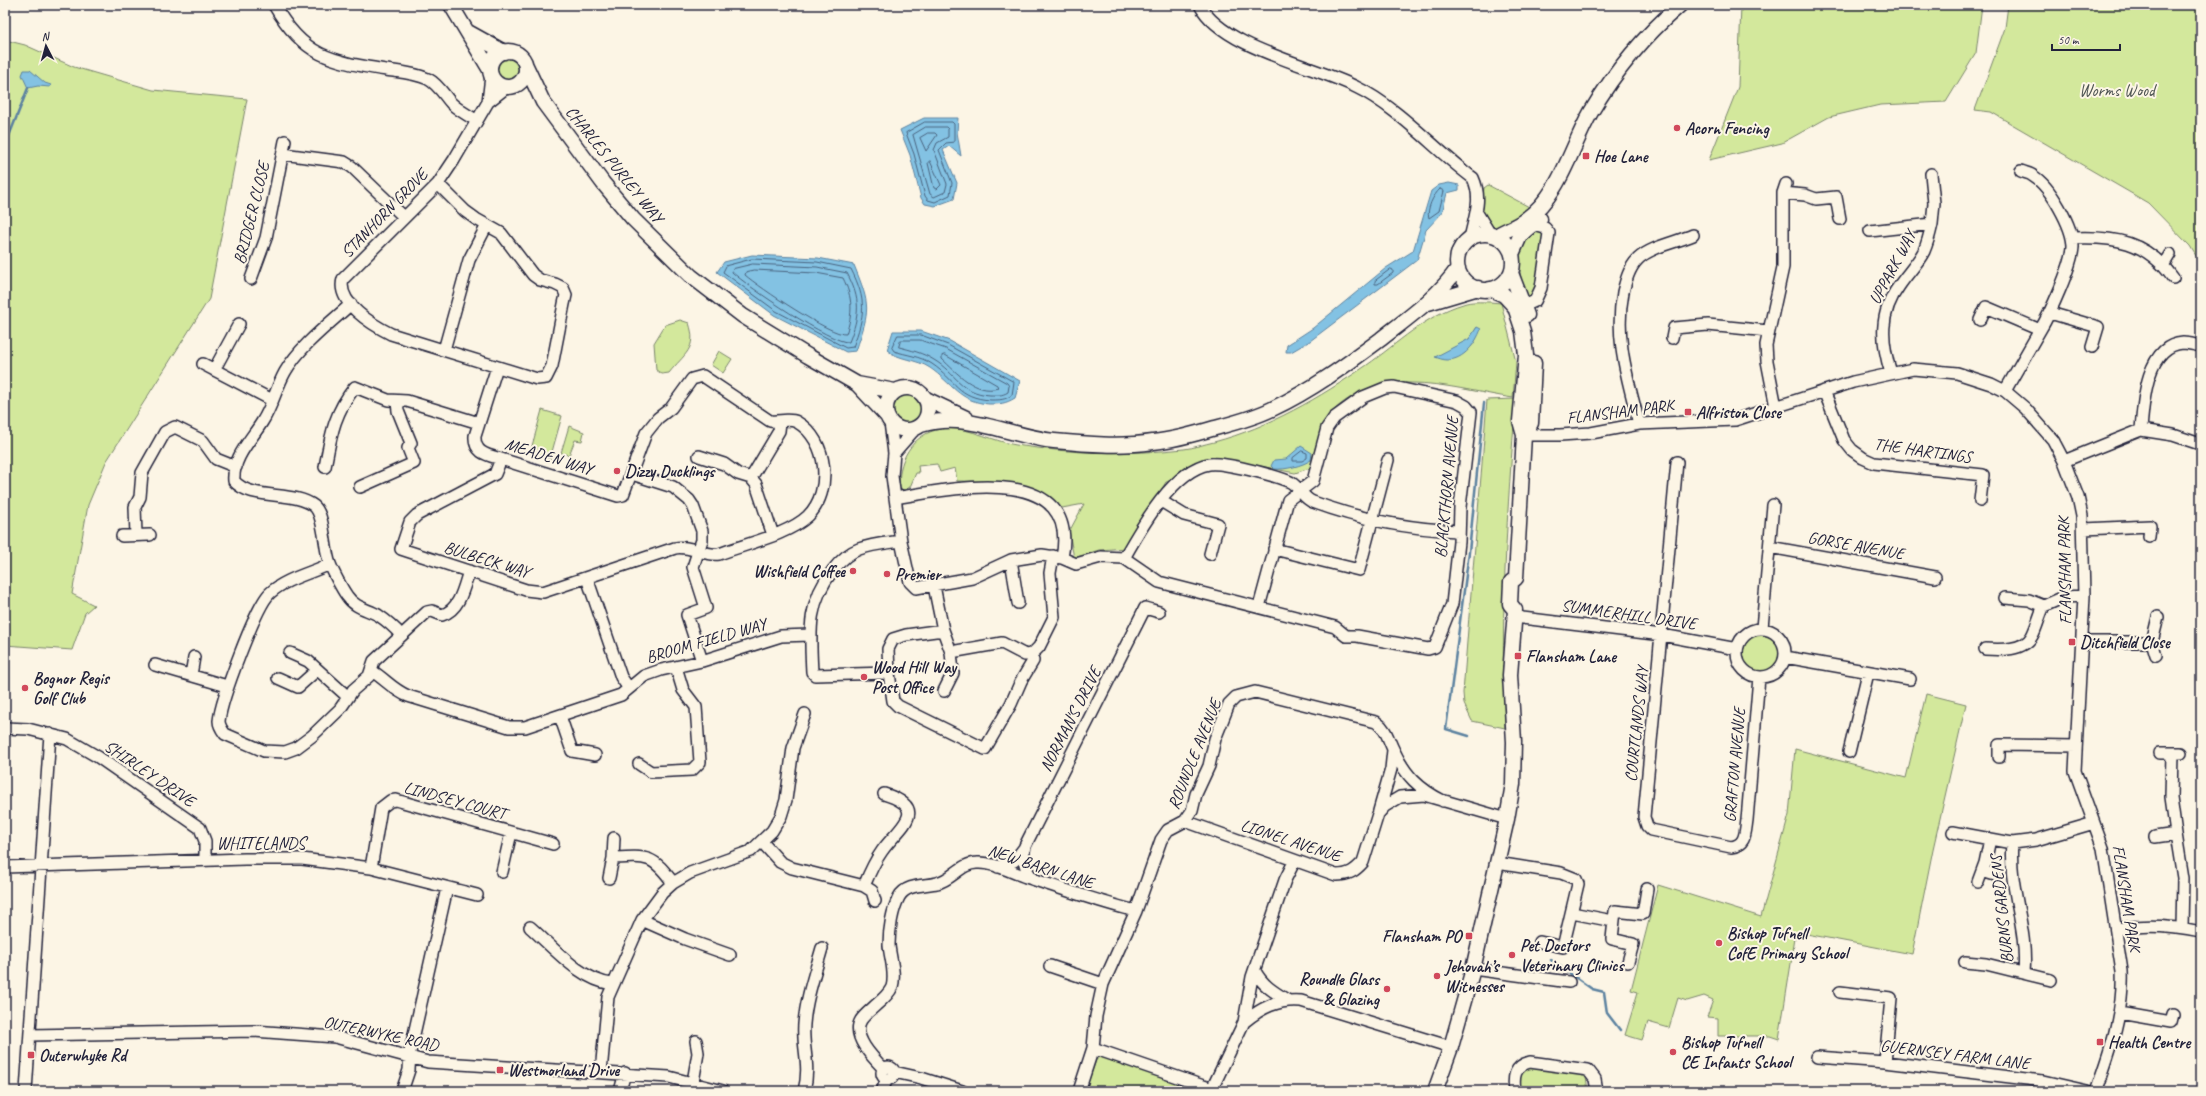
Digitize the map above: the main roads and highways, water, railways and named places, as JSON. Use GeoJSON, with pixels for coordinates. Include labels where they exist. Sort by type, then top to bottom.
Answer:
{"type":"FeatureCollection","features":[{"type":"Feature","properties":{"kind":"main road"},"geometry":{"type":"LineString","coordinates":[[451,5],[491,73],[498,84],[512,86],[524,77],[526,66],[520,56],[510,51],[504,52],[494,59],[491,73]]}},
{"type":"Feature","properties":{"kind":"main road"},"geometry":{"type":"LineString","coordinates":[[975,422],[936,420],[918,427],[901,430],[888,419],[886,402],[895,391],[909,387],[916,389],[926,399],[975,422],[1026,437],[1053,441],[1110,445],[1153,442],[1216,428],[1271,410],[1325,380],[1426,304],[1449,280],[1458,268],[1460,251],[1470,239],[1476,236],[1493,235],[1525,220],[1549,196],[1564,174],[1577,140],[1607,87],[1643,40],[1680,5]]}},
{"type":"Feature","properties":{"kind":"main road"},"geometry":{"type":"LineString","coordinates":[[466,30],[504,52]]}},
{"type":"Feature","properties":{"kind":"main road","name":"CHARLES PURLEY WAY"},"geometry":{"type":"LineString","coordinates":[[526,66],[543,102],[581,155],[633,219],[691,276],[743,316],[857,384],[888,419]]}},
{"type":"Feature","properties":{"kind":"main road","name":"CHARLES PURLEY WAY"},"geometry":{"type":"LineString","coordinates":[[512,86],[543,102]]}},
{"type":"Feature","properties":{"kind":"main road"},"geometry":{"type":"LineString","coordinates":[[1524,435],[1531,423],[1534,352],[1532,330],[1511,273],[1512,254],[1520,236],[1547,212],[1559,194],[1563,186],[1564,174]]}},
{"type":"Feature","properties":{"kind":"main road"},"geometry":{"type":"LineString","coordinates":[[1493,235],[1503,240],[1512,254]]}},
{"type":"Feature","properties":{"kind":"main road"},"geometry":{"type":"LineString","coordinates":[[1435,1091],[1451,1046],[1473,969],[1507,819],[1514,765],[1510,675],[1514,614],[1510,604],[1511,582],[1516,578],[1524,435],[1520,421],[1526,355],[1523,331],[1516,307],[1504,295],[1465,281],[1458,268]]}},
{"type":"Feature","properties":{"kind":"main road"},"geometry":{"type":"LineString","coordinates":[[1426,304],[1502,284],[1511,273]]}},
{"type":"Feature","properties":{"kind":"main road","name":"CHARLES PURLEY WAY"},"geometry":{"type":"LineString","coordinates":[[857,384],[895,391]]}},
{"type":"Feature","properties":{"kind":"main road"},"geometry":{"type":"LineString","coordinates":[[918,427],[928,413],[926,399]]}},
{"type":"Feature","properties":{"kind":"water"},"geometry":{"type":"Polygon","coordinates":[[[24,70],[30,70],[45,83],[51,85],[50,87],[38,86],[28,88],[22,75],[24,70]]]}},
{"type":"Feature","properties":{"kind":"water"},"geometry":{"type":"Polygon","coordinates":[[[924,118],[958,118],[957,132],[961,156],[949,146],[943,150],[957,183],[954,199],[935,206],[925,204],[921,198],[910,155],[900,130],[924,118]]]}},
{"type":"Feature","properties":{"kind":"water"},"geometry":{"type":"Polygon","coordinates":[[[1449,183],[1459,185],[1459,190],[1447,193],[1442,213],[1426,230],[1417,260],[1310,341],[1291,352],[1286,352],[1287,345],[1313,328],[1386,268],[1413,251],[1431,191],[1439,185],[1449,183]]]}},
{"type":"Feature","properties":{"kind":"water"},"geometry":{"type":"Polygon","coordinates":[[[752,255],[818,258],[854,265],[863,290],[867,308],[864,326],[856,351],[846,352],[774,315],[717,272],[724,262],[752,255]]]}},
{"type":"Feature","properties":{"kind":"water"},"geometry":{"type":"Polygon","coordinates":[[[1477,327],[1481,329],[1479,334],[1473,345],[1464,354],[1447,360],[1435,357],[1469,339],[1477,327]]]}},
{"type":"Feature","properties":{"kind":"water"},"geometry":{"type":"Polygon","coordinates":[[[893,331],[921,331],[950,341],[1020,381],[1015,398],[996,404],[970,400],[956,391],[930,368],[897,356],[887,350],[893,331]]]}},
{"type":"Feature","properties":{"kind":"water"},"geometry":{"type":"Polygon","coordinates":[[[1301,446],[1312,453],[1311,460],[1298,466],[1288,468],[1274,469],[1271,466],[1274,460],[1286,459],[1301,446]]]}},
{"type":"Feature","properties":{"kind":"waterway"},"geometry":{"type":"LineString","coordinates":[[5,146],[28,88]]}},
{"type":"Feature","properties":{"kind":"waterway"},"geometry":{"type":"LineString","coordinates":[[1469,736],[1446,729],[1469,552],[1484,403]]}},
{"type":"Feature","properties":{"kind":"waterway"},"geometry":{"type":"LineString","coordinates":[[1551,960],[1592,989],[1604,992],[1607,1013],[1620,1030]]}},
{"type":"Feature","properties":{"kind":"place","name":"Acorn Fencing"},"geometry":{"type":"Point","coordinates":[1677,128]}},
{"type":"Feature","properties":{"kind":"place","name":"Hoe Lane"},"geometry":{"type":"Point","coordinates":[1586,156]}},
{"type":"Feature","properties":{"kind":"place","name":"Alfriston Close"},"geometry":{"type":"Point","coordinates":[1688,412]}},
{"type":"Feature","properties":{"kind":"place","name":"Dizzy Ducklings"},"geometry":{"type":"Point","coordinates":[617,471]}},
{"type":"Feature","properties":{"kind":"place","name":"Wishfield Coffee"},"geometry":{"type":"Point","coordinates":[853,571]}},
{"type":"Feature","properties":{"kind":"place","name":"Premier"},"geometry":{"type":"Point","coordinates":[887,574]}},
{"type":"Feature","properties":{"kind":"place","name":"Ditchfield Close"},"geometry":{"type":"Point","coordinates":[2072,642]}},
{"type":"Feature","properties":{"kind":"place","name":"Flansham Lane"},"geometry":{"type":"Point","coordinates":[1518,656]}},
{"type":"Feature","properties":{"kind":"place","name":"Wood Hill Way Post Office"},"geometry":{"type":"Point","coordinates":[864,677]}},
{"type":"Feature","properties":{"kind":"place","name":"Bognor Regis Golf Club"},"geometry":{"type":"Point","coordinates":[25,688]}},
{"type":"Feature","properties":{"kind":"place","name":"Flansham PO"},"geometry":{"type":"Point","coordinates":[1469,936]}},
{"type":"Feature","properties":{"kind":"place","name":"Bishop Tufnell CofE Primary School"},"geometry":{"type":"Point","coordinates":[1719,943]}},
{"type":"Feature","properties":{"kind":"place","name":"Pet Doctors Veterinary Clinics"},"geometry":{"type":"Point","coordinates":[1512,955]}},
{"type":"Feature","properties":{"kind":"place","name":"Jehovah’s Witnesses"},"geometry":{"type":"Point","coordinates":[1437,976]}},
{"type":"Feature","properties":{"kind":"place","name":"Roundle Glass & Glazing"},"geometry":{"type":"Point","coordinates":[1387,989]}},
{"type":"Feature","properties":{"kind":"place","name":"Health Centre"},"geometry":{"type":"Point","coordinates":[2100,1042]}},
{"type":"Feature","properties":{"kind":"place","name":"Bishop Tufnell CE Infants School"},"geometry":{"type":"Point","coordinates":[1673,1052]}},
{"type":"Feature","properties":{"kind":"place","name":"Outerwhyke Rd"},"geometry":{"type":"Point","coordinates":[31,1055]}},
{"type":"Feature","properties":{"kind":"place","name":"Westmorland Drive"},"geometry":{"type":"Point","coordinates":[500,1070]}},
{"type":"Feature","properties":{"kind":"park label","name":"Worms Wood"},"geometry":{"type":"Point","coordinates":[2117,90]}}]}
